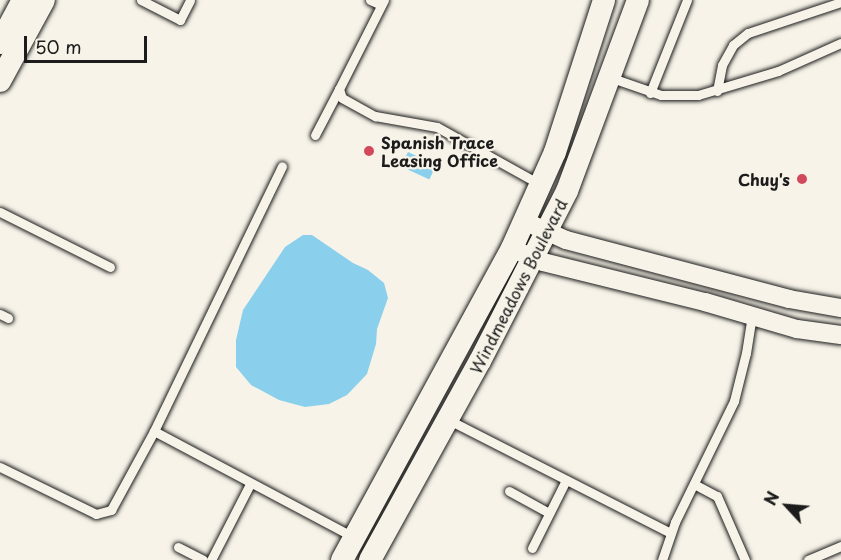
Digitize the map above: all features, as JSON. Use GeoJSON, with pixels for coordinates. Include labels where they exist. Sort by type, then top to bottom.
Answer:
{"type":"FeatureCollection","features":[{"type":"Feature","properties":{"kind":"street"},"geometry":{"type":"LineString","coordinates":[[0,43],[23,0]]}},
{"type":"Feature","properties":{"kind":"street"},"geometry":{"type":"LineString","coordinates":[[0,81],[44,0]]}},
{"type":"Feature","properties":{"kind":"street","name":"Windmeadows Boulevard"},"geometry":{"type":"LineString","coordinates":[[342,560],[512,248],[555,152],[604,0]]}},
{"type":"Feature","properties":{"kind":"street","name":"Windmeadows Boulevard"},"geometry":{"type":"LineString","coordinates":[[373,555],[534,259],[567,191],[638,0]]}},
{"type":"Feature","properties":{"kind":"street"},"geometry":{"type":"LineString","coordinates":[[584,66],[609,77]]}},
{"type":"Feature","properties":{"kind":"street"},"geometry":{"type":"LineString","coordinates":[[524,221],[566,240],[789,299],[841,308]]}},
{"type":"Feature","properties":{"kind":"street"},"geometry":{"type":"LineString","coordinates":[[512,248],[534,259],[797,328],[841,334]]}},
{"type":"Feature","properties":{"kind":"street"},"geometry":{"type":"LineString","coordinates":[[752,315],[755,289]]}},
{"type":"Feature","properties":{"kind":"street"},"geometry":{"type":"LineString","coordinates":[[426,408],[447,419]]}},
{"type":"Feature","properties":{"kind":"street"},"geometry":{"type":"LineString","coordinates":[[354,538],[373,555]]}},
{"type":"Feature","properties":{"kind":"lane"},"geometry":{"type":"LineString","coordinates":[[141,0],[180,20],[190,0]]}},
{"type":"Feature","properties":{"kind":"lane"},"geometry":{"type":"LineString","coordinates":[[315,135],[382,3],[370,0]]}},
{"type":"Feature","properties":{"kind":"lane"},"geometry":{"type":"LineString","coordinates":[[650,93],[687,0]]}},
{"type":"Feature","properties":{"kind":"lane"},"geometry":{"type":"LineString","coordinates":[[717,90],[723,66],[733,45],[748,33],[841,2]]}},
{"type":"Feature","properties":{"kind":"lane"},"geometry":{"type":"LineString","coordinates":[[609,77],[650,93],[698,95],[778,71],[841,43]]}},
{"type":"Feature","properties":{"kind":"lane"},"geometry":{"type":"LineString","coordinates":[[339,89],[342,98],[375,116],[437,127],[541,185]]}},
{"type":"Feature","properties":{"kind":"lane"},"geometry":{"type":"LineString","coordinates":[[0,467],[96,514],[111,510],[154,431],[282,166]]}},
{"type":"Feature","properties":{"kind":"lane"},"geometry":{"type":"LineString","coordinates":[[0,212],[110,267]]}},
{"type":"Feature","properties":{"kind":"lane"},"geometry":{"type":"LineString","coordinates":[[662,560],[671,534],[734,401],[746,353],[752,315]]}},
{"type":"Feature","properties":{"kind":"lane"},"geometry":{"type":"LineString","coordinates":[[447,419],[671,534]]}},
{"type":"Feature","properties":{"kind":"lane"},"geometry":{"type":"LineString","coordinates":[[154,431],[354,538]]}},
{"type":"Feature","properties":{"kind":"lane"},"geometry":{"type":"LineString","coordinates":[[532,548],[566,480]]}},
{"type":"Feature","properties":{"kind":"lane"},"geometry":{"type":"LineString","coordinates":[[211,560],[250,484]]}},
{"type":"Feature","properties":{"kind":"lane"},"geometry":{"type":"LineString","coordinates":[[694,484],[717,496],[745,560]]}},
{"type":"Feature","properties":{"kind":"lane"},"geometry":{"type":"LineString","coordinates":[[509,491],[549,513]]}},
{"type":"Feature","properties":{"kind":"lane"},"geometry":{"type":"LineString","coordinates":[[808,560],[841,546]]}},
{"type":"Feature","properties":{"kind":"lane"},"geometry":{"type":"LineString","coordinates":[[178,547],[203,560]]}},
{"type":"Feature","properties":{"kind":"water"},"geometry":{"type":"Polygon","coordinates":[[[408,152],[436,165],[429,180],[401,167],[408,152]]]}},
{"type":"Feature","properties":{"kind":"water"},"geometry":{"type":"Polygon","coordinates":[[[303,235],[312,235],[353,263],[368,270],[384,283],[388,298],[377,329],[376,344],[367,374],[347,395],[329,404],[305,407],[279,400],[251,385],[236,367],[236,340],[243,310],[285,247],[303,235]]]}},
{"type":"Feature","properties":{"kind":"place","name":"Spanish Trace Leasing Office"},"geometry":{"type":"Point","coordinates":[369,151]}},
{"type":"Feature","properties":{"kind":"place","name":"Chuy's"},"geometry":{"type":"Point","coordinates":[802,179]}}]}
